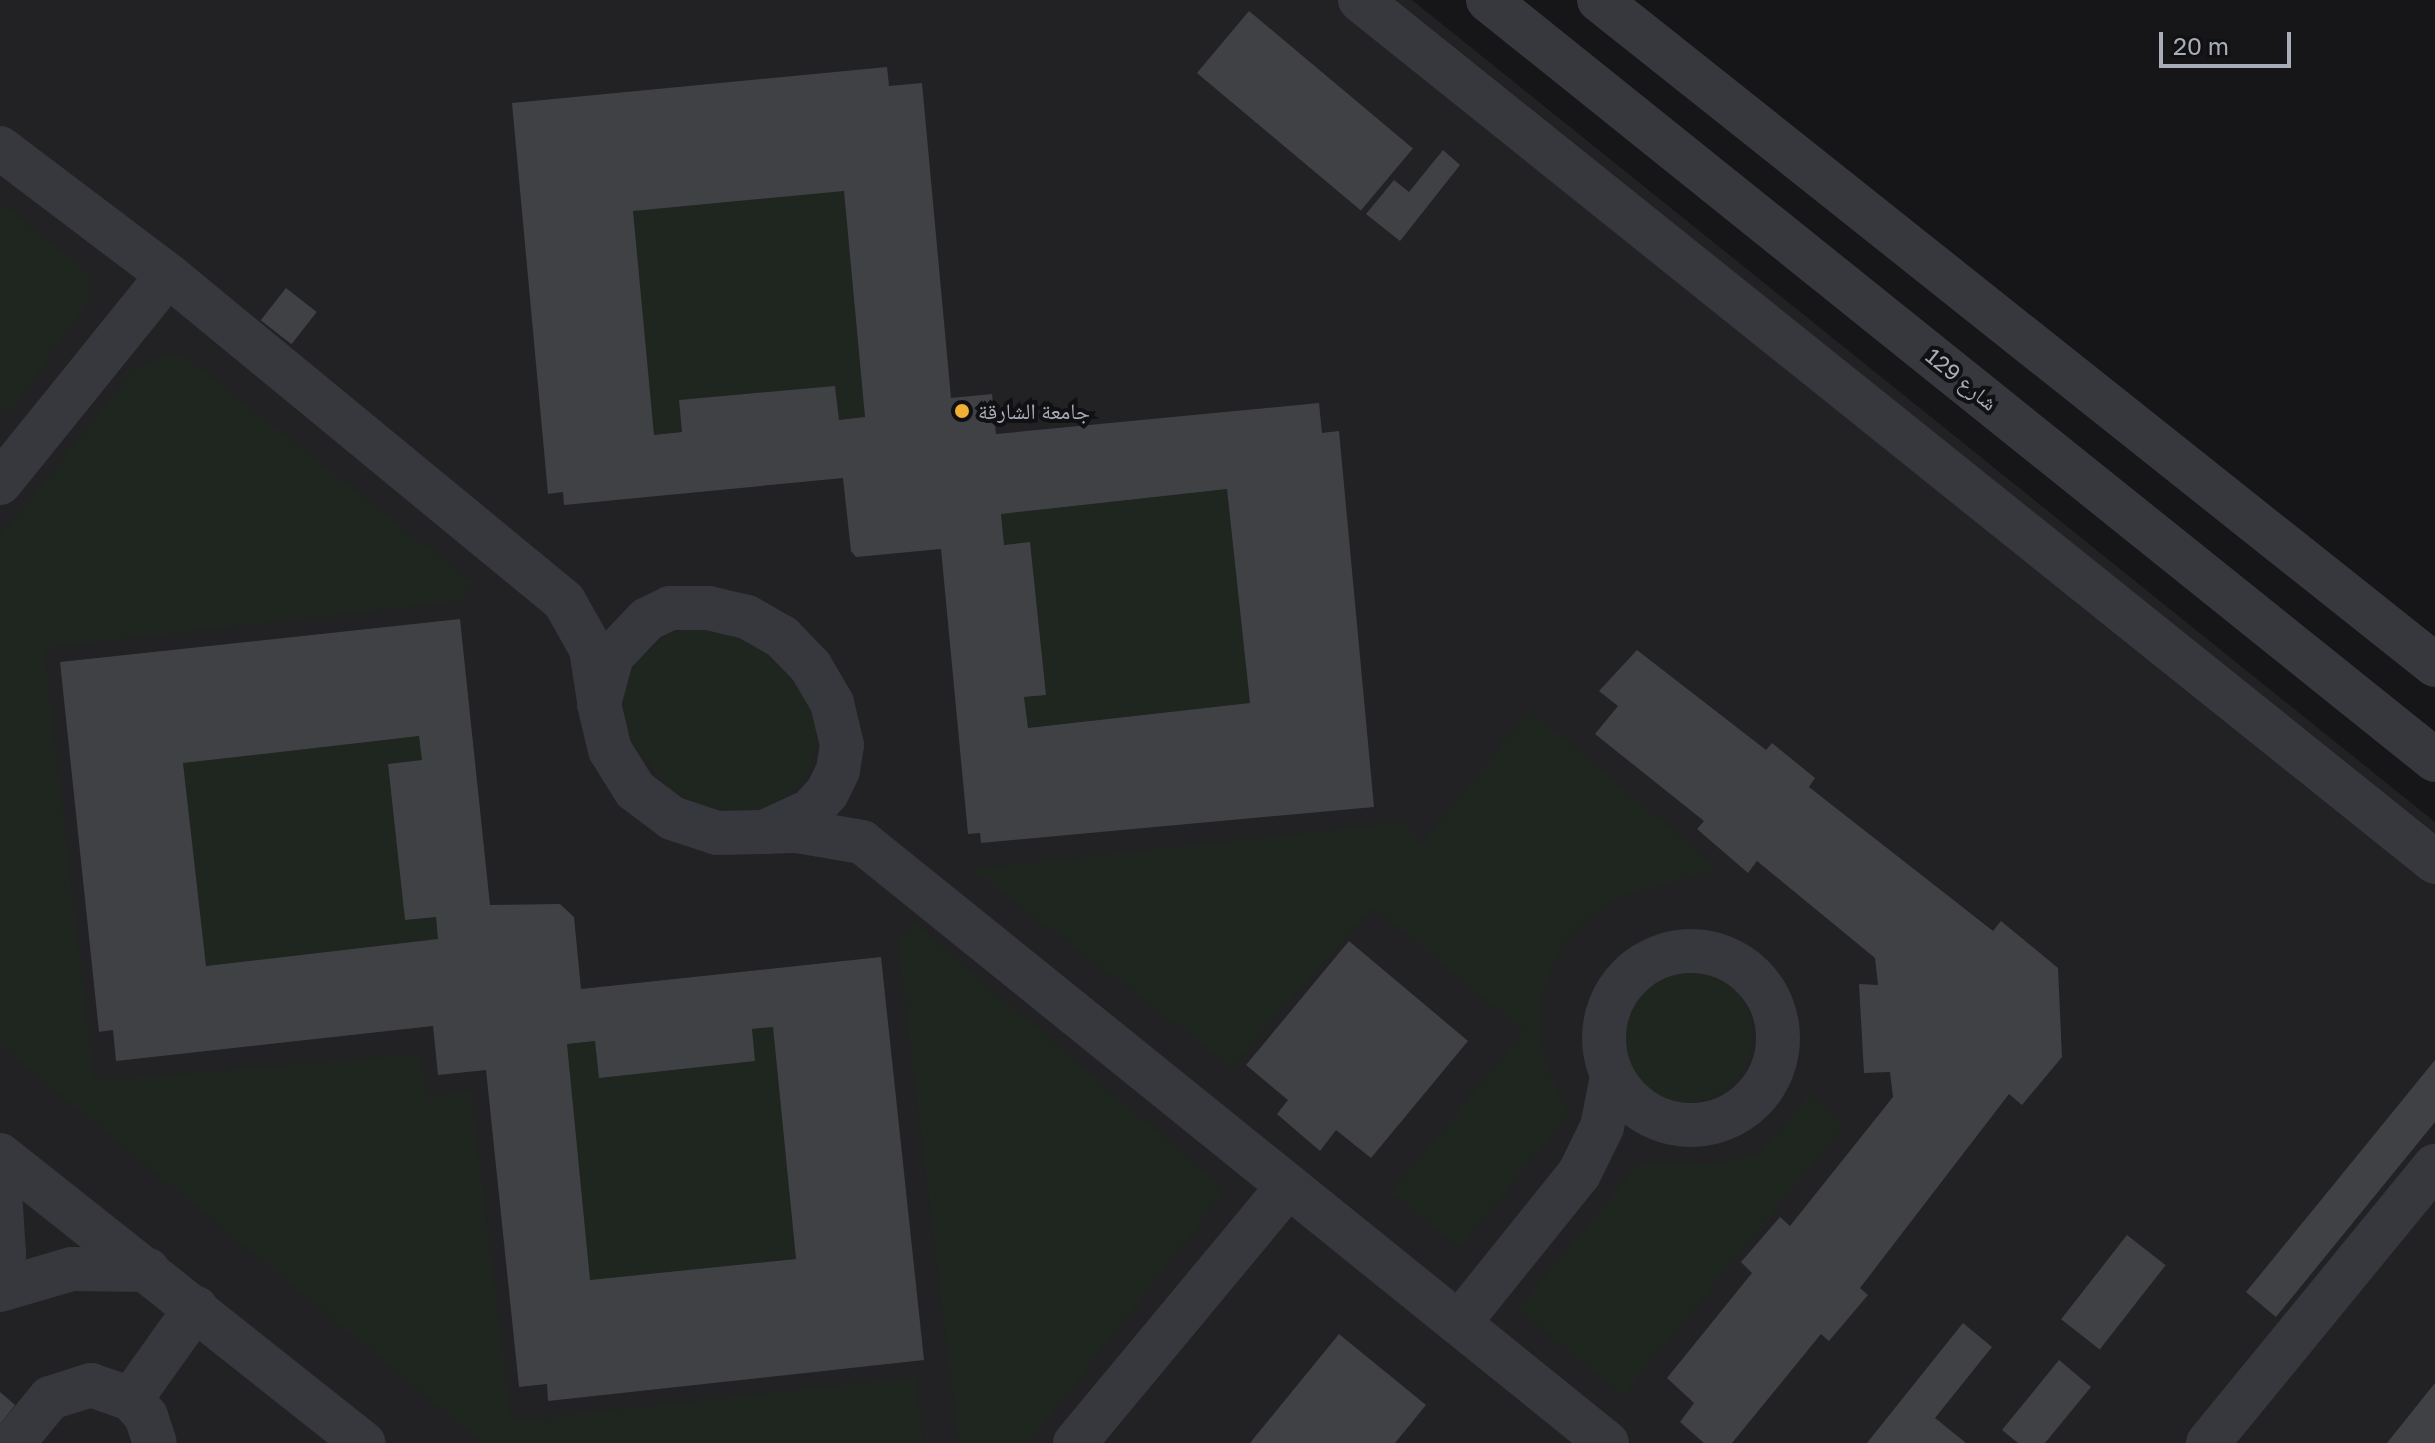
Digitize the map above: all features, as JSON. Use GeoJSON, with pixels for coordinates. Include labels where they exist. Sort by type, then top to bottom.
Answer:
{"type":"FeatureCollection","features":[{"type":"Feature","properties":{"kind":"street"},"geometry":{"type":"LineString","coordinates":[[1360,0],[2435,862]]}},
{"type":"Feature","properties":{"kind":"street","name":"شارع 129"},"geometry":{"type":"LineString","coordinates":[[1488,0],[2435,760]]}},
{"type":"Feature","properties":{"kind":"street"},"geometry":{"type":"LineString","coordinates":[[1599,0],[2435,665]]}},
{"type":"Feature","properties":{"kind":"street"},"geometry":{"type":"LineString","coordinates":[[0,148],[168,275],[564,601],[591,649],[610,750],[635,790],[687,823],[717,833],[819,833],[862,842],[1607,1443]]}},
{"type":"Feature","properties":{"kind":"street"},"geometry":{"type":"LineString","coordinates":[[0,483],[168,275]]}},
{"type":"Feature","properties":{"kind":"street"},"geometry":{"type":"LineString","coordinates":[[564,601],[617,610],[709,608],[747,617],[782,637],[811,667],[832,703],[842,745],[851,811],[862,842]]}},
{"type":"Feature","properties":{"kind":"street"},"geometry":{"type":"LineString","coordinates":[[599,704],[612,656],[647,619],[670,608]]}},
{"type":"Feature","properties":{"kind":"street"},"geometry":{"type":"LineString","coordinates":[[764,832],[810,811],[827,793],[842,745]]}},
{"type":"Feature","properties":{"kind":"street"},"geometry":{"type":"LineString","coordinates":[[1459,1323],[1579,1174],[1602,1127],[1612,1077],[1604,1045],[1607,1012],[1623,982],[1648,961],[1680,950],[1714,952],[1743,966],[1766,990],[1778,1021],[1774,1066],[1765,1086],[1742,1110],[1712,1124],[1679,1125],[1626,1143],[1579,1174]]}},
{"type":"Feature","properties":{"kind":"street"},"geometry":{"type":"LineString","coordinates":[[1612,1077],[1640,1109],[1679,1125]]}},
{"type":"Feature","properties":{"kind":"street"},"geometry":{"type":"LineString","coordinates":[[0,1155],[364,1443]]}},
{"type":"Feature","properties":{"kind":"street"},"geometry":{"type":"LineString","coordinates":[[2208,1443],[2435,1166]]}},
{"type":"Feature","properties":{"kind":"street"},"geometry":{"type":"LineString","coordinates":[[1075,1443],[1288,1186]]}},
{"type":"Feature","properties":{"kind":"street"},"geometry":{"type":"LineString","coordinates":[[0,1192],[4,1241],[0,1289],[72,1269],[148,1270]]}},
{"type":"Feature","properties":{"kind":"street"},"geometry":{"type":"LineString","coordinates":[[131,1399],[196,1308]]}},
{"type":"Feature","properties":{"kind":"street"},"geometry":{"type":"LineString","coordinates":[[13,1443],[50,1398],[70,1388],[112,1389],[131,1399],[146,1416],[155,1443]]}},
{"type":"Feature","properties":{"kind":"shaded area","name":"جامعة الشارقة"},"geometry":{"type":"Polygon","coordinates":[[[0,0],[1412,0],[2435,822],[2435,1443],[0,1443],[0,0]]]}},
{"type":"Feature","properties":{"kind":"shaded area"},"geometry":{"type":"Polygon","coordinates":[[[844,191],[865,417],[839,420],[835,386],[680,400],[682,432],[654,435],[633,211],[844,191]]]}},
{"type":"Feature","properties":{"kind":"shaded area"},"geometry":{"type":"Polygon","coordinates":[[[0,202],[87,271],[91,297],[9,414],[0,407],[0,202]]]}},
{"type":"Feature","properties":{"kind":"shaded area"},"geometry":{"type":"Polygon","coordinates":[[[169,353],[183,355],[475,584],[460,601],[44,648],[94,1081],[419,1054],[427,1095],[471,1091],[511,1421],[916,1377],[923,1443],[483,1443],[0,1045],[0,537],[134,369],[169,353]]]}},
{"type":"Feature","properties":{"kind":"shaded area"},"geometry":{"type":"Polygon","coordinates":[[[1227,489],[1250,703],[1028,728],[1024,697],[1046,695],[1030,542],[1004,545],[1001,514],[1227,489]]]}},
{"type":"Feature","properties":{"kind":"shaded area"},"geometry":{"type":"Polygon","coordinates":[[[699,627],[726,631],[768,654],[809,698],[817,725],[816,753],[806,778],[767,811],[713,811],[669,789],[630,739],[622,713],[625,686],[636,661],[672,632],[699,627]]]}},
{"type":"Feature","properties":{"kind":"shaded area"},"geometry":{"type":"Polygon","coordinates":[[[1530,710],[1719,869],[1622,896],[1592,914],[1568,938],[1551,968],[1541,1001],[1541,1035],[1548,1069],[1569,1115],[1459,1248],[1391,1193],[1524,1031],[1373,907],[1232,1067],[971,869],[1404,822],[1422,844],[1530,710]]]}},
{"type":"Feature","properties":{"kind":"shaded area"},"geometry":{"type":"Polygon","coordinates":[[[419,736],[422,760],[388,765],[405,920],[436,917],[438,939],[206,966],[183,763],[419,736]]]}},
{"type":"Feature","properties":{"kind":"shaded area"},"geometry":{"type":"Polygon","coordinates":[[[914,922],[1226,1190],[1029,1443],[959,1443],[897,940],[914,922]]]}},
{"type":"Feature","properties":{"kind":"shaded area"},"geometry":{"type":"Polygon","coordinates":[[[1685,967],[1711,972],[1733,987],[1748,1009],[1753,1035],[1748,1061],[1733,1083],[1711,1098],[1685,1103],[1659,1098],[1637,1083],[1622,1061],[1617,1035],[1622,1009],[1637,987],[1659,972],[1685,967]]]}},
{"type":"Feature","properties":{"kind":"shaded area"},"geometry":{"type":"Polygon","coordinates":[[[773,1027],[796,1259],[590,1280],[567,1044],[595,1041],[600,1077],[754,1061],[752,1029],[773,1027]]]}},
{"type":"Feature","properties":{"kind":"shaded area"},"geometry":{"type":"Polygon","coordinates":[[[1809,1094],[1844,1126],[1623,1396],[1518,1309],[1638,1165],[1721,1164],[1760,1152],[1809,1094]]]}},
{"type":"Feature","properties":{"kind":"building"},"geometry":{"type":"Polygon","coordinates":[[[1249,11],[1413,149],[1361,211],[1197,73],[1249,11]]]}},
{"type":"Feature","properties":{"kind":"building"},"geometry":{"type":"Polygon","coordinates":[[[887,67],[889,86],[922,83],[951,398],[992,394],[996,434],[1319,403],[1322,433],[1339,431],[1374,807],[981,843],[980,833],[968,834],[941,549],[856,557],[851,551],[843,478],[564,505],[563,492],[548,494],[512,103],[887,67]],[[844,191],[633,211],[654,435],[682,432],[679,400],[835,386],[839,420],[865,417],[844,191]],[[1227,489],[1001,514],[1004,545],[1030,542],[1046,695],[1024,697],[1028,728],[1250,703],[1227,489]]]}},
{"type":"Feature","properties":{"kind":"building"},"geometry":{"type":"Polygon","coordinates":[[[1443,150],[1460,165],[1400,241],[1366,214],[1394,180],[1409,192],[1443,150]]]}},
{"type":"Feature","properties":{"kind":"building"},"geometry":{"type":"Polygon","coordinates":[[[286,288],[317,312],[291,344],[261,320],[286,288]]]}},
{"type":"Feature","properties":{"kind":"building"},"geometry":{"type":"Polygon","coordinates":[[[460,619],[490,905],[560,904],[574,917],[581,989],[881,957],[924,1360],[548,1401],[547,1384],[519,1387],[486,1070],[438,1075],[433,1026],[116,1061],[113,1030],[99,1032],[60,662],[460,619]],[[419,736],[183,763],[206,966],[438,939],[436,917],[405,920],[388,764],[422,760],[419,736]],[[773,1027],[752,1029],[755,1061],[599,1078],[595,1041],[567,1044],[590,1280],[796,1259],[773,1027]]]}},
{"type":"Feature","properties":{"kind":"building"},"geometry":{"type":"Polygon","coordinates":[[[1637,650],[1766,750],[1772,743],[1815,778],[1809,787],[1993,931],[2001,921],[2058,968],[2062,1057],[2022,1105],[2009,1094],[1860,1288],[1868,1295],[1829,1341],[1821,1334],[1732,1443],[1704,1443],[1680,1422],[1694,1403],[1667,1378],[1752,1273],[1741,1262],[1780,1217],[1790,1226],[1893,1097],[1890,1072],[1864,1073],[1859,984],[1878,985],[1875,958],[1757,861],[1748,873],[1697,829],[1704,821],[1595,734],[1618,706],[1599,691],[1637,650]]]}},
{"type":"Feature","properties":{"kind":"building"},"geometry":{"type":"Polygon","coordinates":[[[1349,941],[1468,1041],[1371,1158],[1336,1130],[1320,1151],[1277,1114],[1288,1100],[1246,1065],[1349,941]]]}},
{"type":"Feature","properties":{"kind":"building"},"geometry":{"type":"Polygon","coordinates":[[[2435,1060],[2435,1122],[2276,1317],[2246,1292],[2435,1060]]]}},
{"type":"Feature","properties":{"kind":"building"},"geometry":{"type":"Polygon","coordinates":[[[2127,1235],[2166,1265],[2100,1349],[2061,1319],[2127,1235]]]}},
{"type":"Feature","properties":{"kind":"building"},"geometry":{"type":"Polygon","coordinates":[[[1963,1323],[1992,1347],[1935,1418],[1966,1443],[1867,1443],[1963,1323]]]}},
{"type":"Feature","properties":{"kind":"building"},"geometry":{"type":"Polygon","coordinates":[[[1339,1334],[1426,1405],[1395,1443],[1250,1443],[1339,1334]]]}},
{"type":"Feature","properties":{"kind":"building"},"geometry":{"type":"Polygon","coordinates":[[[2059,1360],[2091,1387],[2045,1443],[2018,1443],[2002,1430],[2059,1360]]]}},
{"type":"Feature","properties":{"kind":"building"},"geometry":{"type":"Polygon","coordinates":[[[2435,1383],[2435,1443],[2387,1443],[2435,1383]]]}},
{"type":"Feature","properties":{"kind":"building"},"geometry":{"type":"Polygon","coordinates":[[[0,1392],[15,1405],[0,1424],[0,1392]]]}},
{"type":"Feature","properties":{"kind":"place","name":"جامعة الشارقة"},"geometry":{"type":"Point","coordinates":[962,411]}}]}
